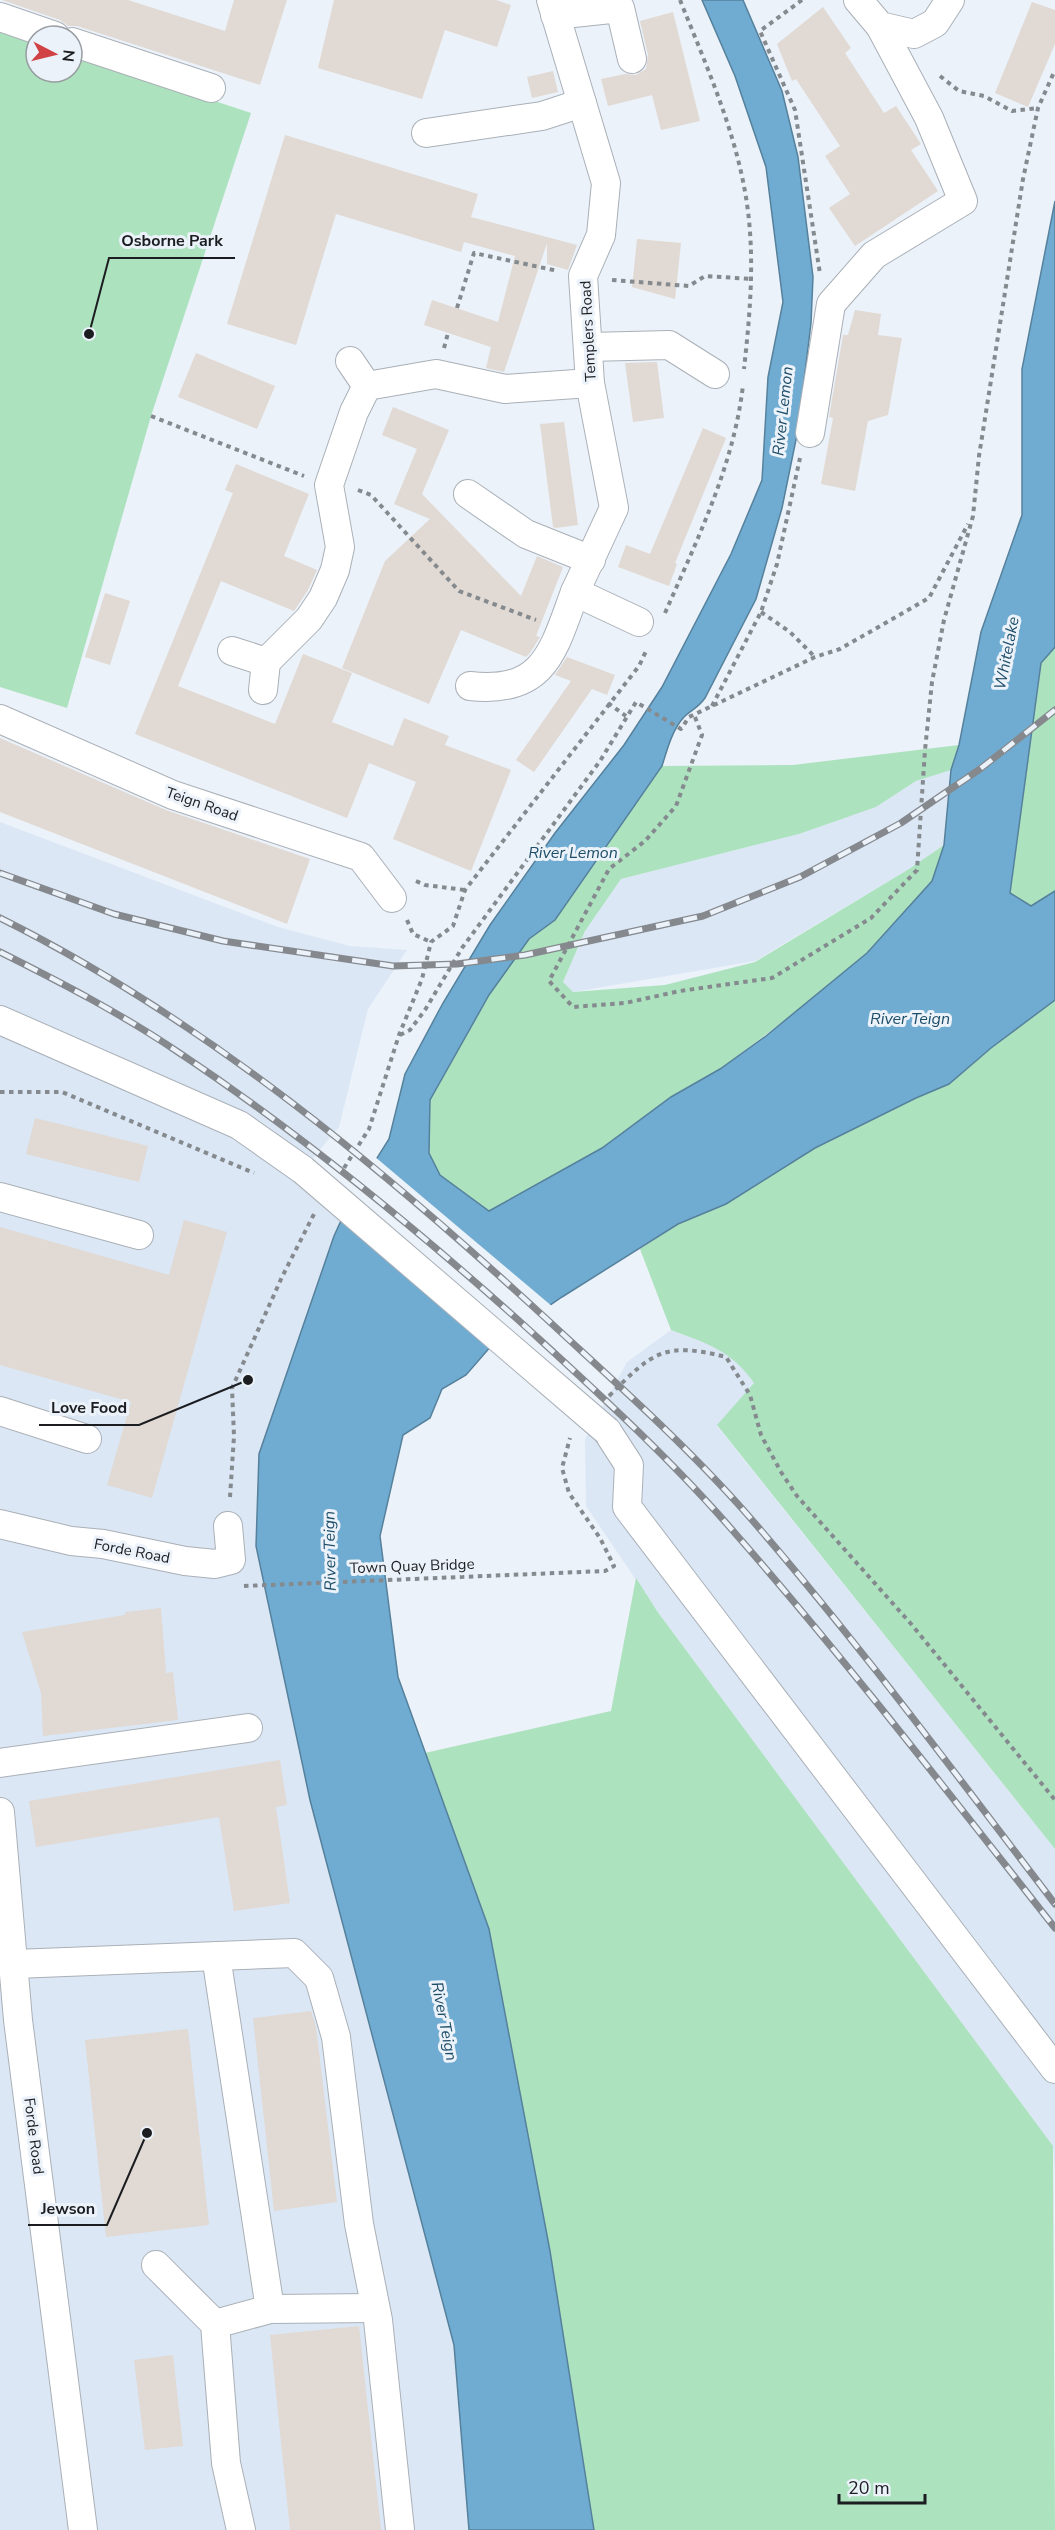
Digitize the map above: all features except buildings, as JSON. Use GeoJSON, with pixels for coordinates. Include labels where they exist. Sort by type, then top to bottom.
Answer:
{"type":"FeatureCollection","features":[{"type":"Feature","properties":{"kind":"street"},"geometry":{"type":"LineString","coordinates":[[805,445],[831,304],[874,255],[963,201],[929,118],[880,26],[858,0]]}},
{"type":"Feature","properties":{"kind":"street"},"geometry":{"type":"LineString","coordinates":[[880,26],[914,34],[935,22],[950,0]]}},
{"type":"Feature","properties":{"kind":"street"},"geometry":{"type":"LineString","coordinates":[[553,8],[620,8],[632,58]]}},
{"type":"Feature","properties":{"kind":"street","name":"Templers Road"},"geometry":{"type":"LineString","coordinates":[[470,686],[494,688],[533,674],[549,658],[575,592],[614,508],[590,383],[583,276],[601,235],[606,183],[553,8]]}},
{"type":"Feature","properties":{"kind":"street"},"geometry":{"type":"LineString","coordinates":[[0,17],[24,25]]}},
{"type":"Feature","properties":{"kind":"street"},"geometry":{"type":"LineString","coordinates":[[84,46],[211,88]]}},
{"type":"Feature","properties":{"kind":"street"},"geometry":{"type":"LineString","coordinates":[[426,133],[542,116],[582,103]]}},
{"type":"Feature","properties":{"kind":"street"},"geometry":{"type":"LineString","coordinates":[[588,347],[669,345],[715,374]]}},
{"type":"Feature","properties":{"kind":"street"},"geometry":{"type":"LineString","coordinates":[[350,361],[367,386]]}},
{"type":"Feature","properties":{"kind":"street"},"geometry":{"type":"LineString","coordinates":[[367,386],[436,374],[505,389],[590,383]]}},
{"type":"Feature","properties":{"kind":"street"},"geometry":{"type":"LineString","coordinates":[[263,690],[266,662],[309,619],[323,598],[335,570],[340,547],[329,485],[354,412],[367,386]]}},
{"type":"Feature","properties":{"kind":"street"},"geometry":{"type":"LineString","coordinates":[[468,494],[526,534],[591,560]]}},
{"type":"Feature","properties":{"kind":"street"},"geometry":{"type":"LineString","coordinates":[[575,592],[639,622]]}},
{"type":"Feature","properties":{"kind":"street"},"geometry":{"type":"LineString","coordinates":[[232,651],[266,662]]}},
{"type":"Feature","properties":{"kind":"street","name":"Teign Road"},"geometry":{"type":"LineString","coordinates":[[0,719],[173,795],[361,857],[385,887]]}},
{"type":"Feature","properties":{"kind":"street"},"geometry":{"type":"LineString","coordinates":[[0,1020],[239,1125],[303,1170],[607,1431],[629,1465],[627,1506],[1055,2068]]}},
{"type":"Feature","properties":{"kind":"street"},"geometry":{"type":"LineString","coordinates":[[0,1197],[139,1235]]}},
{"type":"Feature","properties":{"kind":"street"},"geometry":{"type":"LineString","coordinates":[[0,1411],[87,1439]]}},
{"type":"Feature","properties":{"kind":"street","name":"Forde Road"},"geometry":{"type":"LineString","coordinates":[[0,1524],[71,1541],[103,1544],[185,1561],[215,1564],[231,1560],[228,1526]]}},
{"type":"Feature","properties":{"kind":"street"},"geometry":{"type":"LineString","coordinates":[[0,1763],[248,1728]]}},
{"type":"Feature","properties":{"kind":"street","name":"Forde Road"},"geometry":{"type":"LineString","coordinates":[[0,1812],[15,1964],[9,2021],[83,2530]]}},
{"type":"Feature","properties":{"kind":"street"},"geometry":{"type":"LineString","coordinates":[[15,1964],[294,1953],[319,1978],[336,2037],[358,2223],[375,2308],[400,2530]]}},
{"type":"Feature","properties":{"kind":"street"},"geometry":{"type":"LineString","coordinates":[[216,1956],[270,2309]]}},
{"type":"Feature","properties":{"kind":"street"},"geometry":{"type":"LineString","coordinates":[[156,2265],[215,2324],[226,2463],[241,2530]]}},
{"type":"Feature","properties":{"kind":"street"},"geometry":{"type":"LineString","coordinates":[[215,2324],[270,2309],[375,2308]]}},
{"type":"Feature","properties":{"kind":"path"},"geometry":{"type":"LineString","coordinates":[[802,0],[760,31],[795,110],[820,277]]}},
{"type":"Feature","properties":{"kind":"path"},"geometry":{"type":"LineString","coordinates":[[695,717],[702,735],[676,806],[645,841],[609,869],[549,981],[573,1007],[625,1003],[680,991],[772,978],[871,918],[918,870],[925,750],[932,682],[944,620],[973,516],[981,445],[1023,179],[1038,108],[1055,70]]}},
{"type":"Feature","properties":{"kind":"path"},"geometry":{"type":"LineString","coordinates":[[938,74],[959,92],[984,96],[1012,111],[1038,108]]}},
{"type":"Feature","properties":{"kind":"path"},"geometry":{"type":"LineString","coordinates":[[457,308],[474,253],[583,276],[689,286],[705,276],[752,279]]}},
{"type":"Feature","properties":{"kind":"path"},"geometry":{"type":"LineString","coordinates":[[151,416],[344,491],[346,485],[371,495],[459,591],[561,630]]}},
{"type":"Feature","properties":{"kind":"path"},"geometry":{"type":"LineString","coordinates":[[712,707],[761,612],[777,564],[805,445]]}},
{"type":"Feature","properties":{"kind":"path"},"geometry":{"type":"LineString","coordinates":[[399,1035],[410,1030],[425,1010],[462,948],[600,762],[636,702],[681,729],[689,717],[695,717],[815,657],[840,650],[929,598],[973,516]]}},
{"type":"Feature","properties":{"kind":"path"},"geometry":{"type":"LineString","coordinates":[[761,612],[790,632],[815,657]]}},
{"type":"Feature","properties":{"kind":"path"},"geometry":{"type":"LineString","coordinates":[[338,1177],[369,1129],[399,1035],[422,979],[431,942],[453,926],[465,890],[608,703],[626,716]]}},
{"type":"Feature","properties":{"kind":"path"},"geometry":{"type":"LineString","coordinates":[[385,887],[397,871],[425,885],[465,890]]}},
{"type":"Feature","properties":{"kind":"path"},"geometry":{"type":"LineString","coordinates":[[0,1092],[62,1092],[259,1175]]}},
{"type":"Feature","properties":{"kind":"path"},"geometry":{"type":"LineString","coordinates":[[228,1526],[234,1436],[232,1388],[282,1276],[319,1206]]}},
{"type":"Feature","properties":{"kind":"path"},"geometry":{"type":"LineString","coordinates":[[304,1209],[313,1216]]}},
{"type":"Feature","properties":{"kind":"path"},"geometry":{"type":"LineString","coordinates":[[605,1400],[635,1370],[657,1353],[676,1349],[726,1357],[750,1395],[766,1445],[797,1496],[912,1625],[1055,1800]]}},
{"type":"Feature","properties":{"kind":"path","name":"Town Quay Bridge"},"geometry":{"type":"LineString","coordinates":[[235,1586],[605,1571],[614,1566],[600,1538],[569,1493],[562,1468],[572,1433]]}},
{"type":"Feature","properties":{"kind":"shaded area"},"geometry":{"type":"Polygon","coordinates":[[[951,770],[944,845],[909,869],[755,961],[573,992],[563,982],[585,931],[621,879],[799,834],[876,807],[916,781],[951,770]]]}},
{"type":"Feature","properties":{"kind":"shaded area"},"geometry":{"type":"Polygon","coordinates":[[[0,822],[278,927],[350,946],[407,950],[368,1009],[339,1127],[307,1165],[350,1201],[334,1236],[319,1283],[256,1546],[310,1800],[454,2345],[469,2530],[0,2530],[0,822]]]}},
{"type":"Feature","properties":{"kind":"shaded area"},"geometry":{"type":"Polygon","coordinates":[[[671,1330],[722,1349],[742,1365],[754,1383],[717,1426],[1055,1849],[1055,2173],[1053,2146],[657,1611],[586,1506],[585,1439],[627,1362],[671,1330]]]}},
{"type":"Feature","properties":{"kind":"green space"},"geometry":{"type":"Polygon","coordinates":[[[0,30],[24,38],[24,84],[84,84],[84,58],[251,113],[151,416],[67,708],[0,687],[0,30]]]}},
{"type":"Feature","properties":{"kind":"green space"},"geometry":{"type":"Polygon","coordinates":[[[1055,647],[1055,891],[1031,906],[1010,894],[1041,663],[1055,647]]]}},
{"type":"Feature","properties":{"kind":"green space"},"geometry":{"type":"Polygon","coordinates":[[[959,745],[951,770],[916,781],[876,807],[799,834],[621,879],[585,931],[563,982],[573,992],[665,985],[755,962],[909,869],[944,845],[932,881],[867,953],[832,985],[720,1069],[671,1097],[602,1148],[489,1211],[440,1175],[429,1153],[430,1100],[489,995],[529,939],[555,920],[662,766],[793,765],[959,745]]]}},
{"type":"Feature","properties":{"kind":"green space"},"geometry":{"type":"Polygon","coordinates":[[[1055,1000],[1055,1849],[717,1425],[754,1383],[737,1363],[718,1349],[671,1330],[640,1249],[678,1224],[726,1204],[815,1148],[949,1084],[991,1048],[1055,1000]]]}},
{"type":"Feature","properties":{"kind":"green space"},"geometry":{"type":"Polygon","coordinates":[[[636,1578],[657,1611],[1053,2146],[1055,2530],[594,2530],[550,2251],[489,1929],[425,1753],[611,1711],[636,1578]]]}},
{"type":"Feature","properties":{"kind":"water"},"geometry":{"type":"Polygon","coordinates":[[[702,0],[743,0],[782,91],[798,157],[813,277],[811,323],[798,430],[782,508],[756,599],[705,698],[680,722],[670,740],[662,766],[555,920],[529,939],[489,995],[430,1100],[429,1153],[440,1175],[489,1211],[602,1148],[671,1097],[720,1069],[766,1036],[867,953],[932,881],[944,845],[951,770],[959,745],[981,632],[1022,515],[1022,369],[1055,201],[1055,647],[1041,663],[1010,893],[1031,906],[1055,891],[1055,1000],[991,1048],[949,1084],[815,1148],[726,1204],[678,1224],[562,1297],[492,1345],[466,1375],[442,1389],[430,1418],[403,1435],[380,1536],[398,1677],[489,1929],[550,2251],[594,2530],[469,2530],[454,2345],[310,1800],[256,1546],[259,1454],[334,1236],[350,1201],[389,1139],[405,1074],[443,1003],[490,925],[555,833],[624,745],[662,687],[731,554],[762,480],[768,377],[783,302],[766,167],[735,76],[702,0]]]}},
{"type":"Feature","properties":{"kind":"pier"},"geometry":{"type":"Polygon","coordinates":[[[374,1156],[553,1307],[493,1347],[347,1200],[374,1156]]]}},
{"type":"Feature","properties":{"kind":"railway"},"geometry":{"type":"LineString","coordinates":[[0,873],[114,914],[223,941],[393,966],[457,964],[525,955],[703,916],[800,877],[901,823],[980,769],[1055,710]]}},
{"type":"Feature","properties":{"kind":"railway"},"geometry":{"type":"LineString","coordinates":[[0,918],[76,958],[149,1003],[221,1051],[290,1102],[424,1210],[627,1393],[723,1488],[786,1560],[904,1706],[1055,1904]]}},
{"type":"Feature","properties":{"kind":"railway"},"geometry":{"type":"LineString","coordinates":[[0,952],[113,1012],[224,1083],[313,1149],[400,1219],[485,1290],[580,1376],[685,1478],[776,1580],[897,1728],[1055,1928]]}},
{"type":"Feature","properties":{"kind":"place","name":"Osborne Park"},"geometry":{"type":"Point","coordinates":[89,334]}},
{"type":"Feature","properties":{"kind":"place","name":"Love Food"},"geometry":{"type":"Point","coordinates":[248,1380]}},
{"type":"Feature","properties":{"kind":"place","name":"Jewson"},"geometry":{"type":"Point","coordinates":[147,2133]}},
{"type":"Feature","properties":{"kind":"water label","name":"River Lemon"},"geometry":{"type":"Point","coordinates":[782,411]}},
{"type":"Feature","properties":{"kind":"water label","name":"Whitelake"},"geometry":{"type":"Point","coordinates":[1006,653]}},
{"type":"Feature","properties":{"kind":"water label","name":"River Lemon"},"geometry":{"type":"Point","coordinates":[573,852]}},
{"type":"Feature","properties":{"kind":"water label","name":"River Teign"},"geometry":{"type":"Point","coordinates":[910,1018]}},
{"type":"Feature","properties":{"kind":"water label","name":"River Teign"},"geometry":{"type":"Point","coordinates":[329,1551]}},
{"type":"Feature","properties":{"kind":"water label","name":"River Teign"},"geometry":{"type":"Point","coordinates":[445,2021]}}]}
